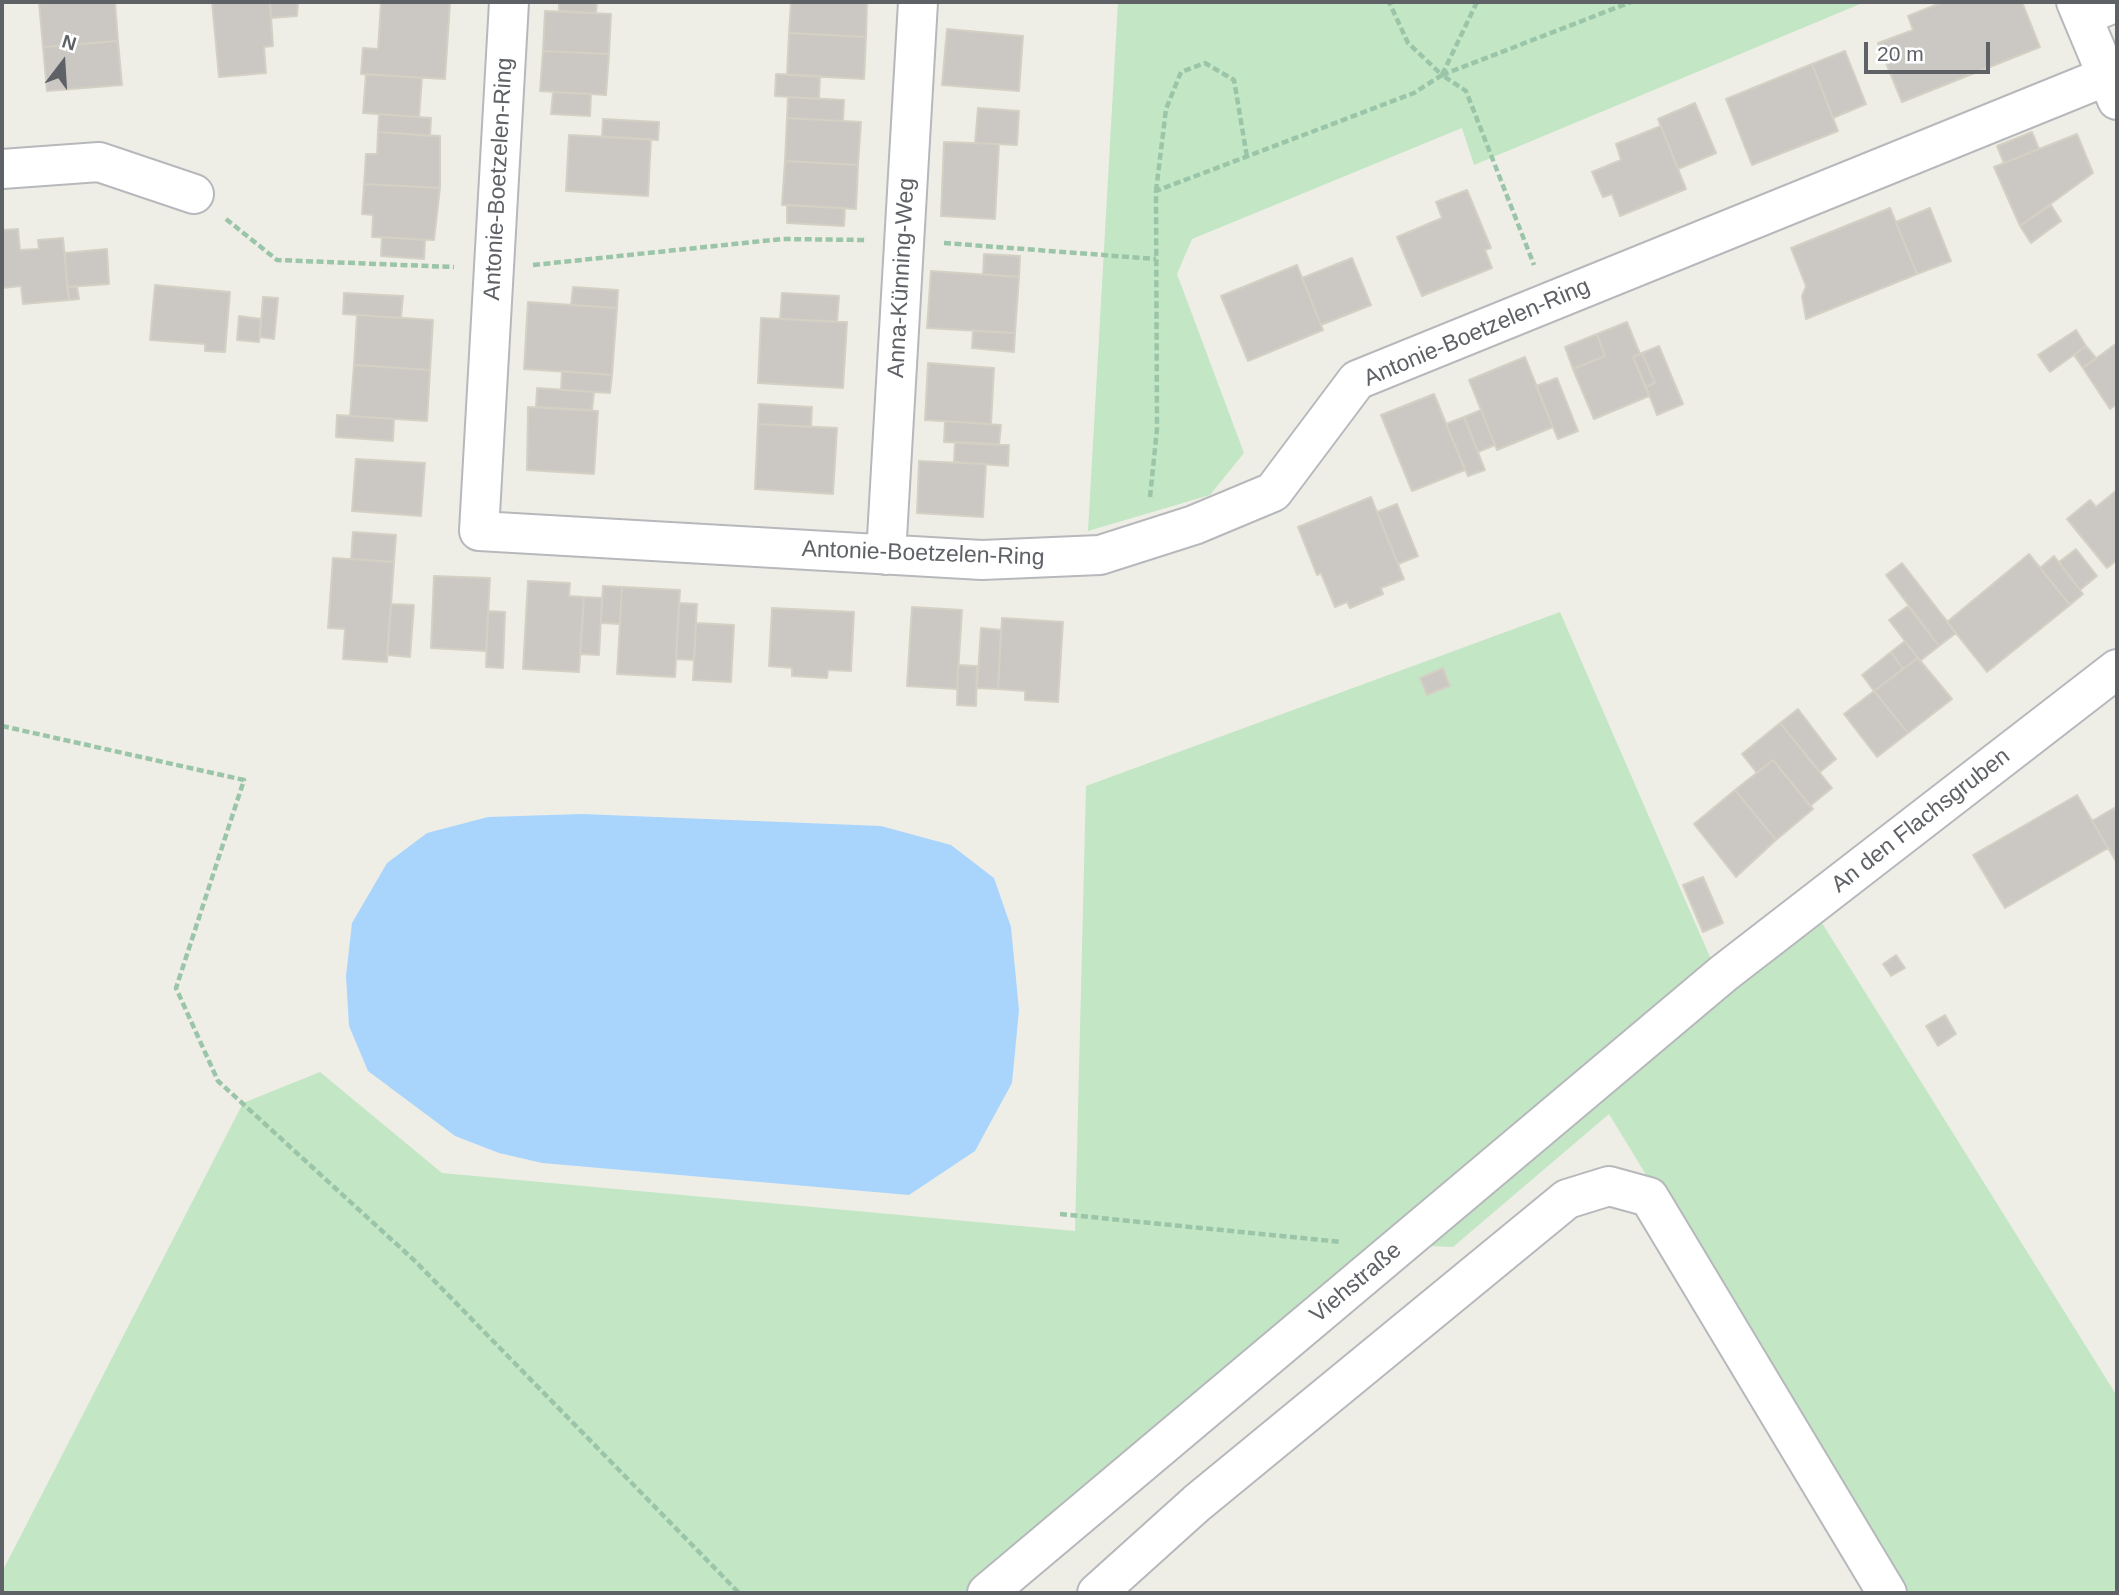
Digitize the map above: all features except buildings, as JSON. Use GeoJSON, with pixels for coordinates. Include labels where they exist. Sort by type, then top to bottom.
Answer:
{"type":"FeatureCollection","features":[{"type":"Feature","properties":{"kind":"street","name":"Antonie-Boetzelen-Ring"},"geometry":{"type":"LineString","coordinates":[[509,2],[479,531],[886,555],[982,560],[1100,555],[1194,525],[1273,492],[1357,380],[1549,302],[2112,88]]}},
{"type":"Feature","properties":{"kind":"street","name":"Anna-Künning-Weg"},"geometry":{"type":"LineString","coordinates":[[886,555],[918,2]]}},
{"type":"Feature","properties":{"kind":"street"},"geometry":{"type":"LineString","coordinates":[[2112,88],[2079,9],[2117,2]]}},
{"type":"Feature","properties":{"kind":"street"},"geometry":{"type":"LineString","coordinates":[[2,169],[99,162],[194,194]]}},
{"type":"Feature","properties":{"kind":"street","name":"An den Flachsgruben"},"geometry":{"type":"LineString","coordinates":[[1724,973],[2117,669]]}},
{"type":"Feature","properties":{"kind":"street","name":"Viehstraße"},"geometry":{"type":"LineString","coordinates":[[987,1593],[1724,973]]}},
{"type":"Feature","properties":{"kind":"street"},"geometry":{"type":"LineString","coordinates":[[1097,1593],[1197,1503],[1567,1199],[1609,1186],[1649,1197],[1887,1593]]}},
{"type":"Feature","properties":{"kind":"path"},"geometry":{"type":"LineString","coordinates":[[1390,2],[1408,43],[1442,75],[1466,91],[1549,302]]}},
{"type":"Feature","properties":{"kind":"path"},"geometry":{"type":"LineString","coordinates":[[1442,75],[1477,2]]}},
{"type":"Feature","properties":{"kind":"path"},"geometry":{"type":"LineString","coordinates":[[1156,191],[1414,93],[1442,75],[1631,2]]}},
{"type":"Feature","properties":{"kind":"path"},"geometry":{"type":"LineString","coordinates":[[1146,540],[1157,429],[1156,191],[1166,109],[1181,72],[1205,63],[1234,80],[1247,157]]}},
{"type":"Feature","properties":{"kind":"path"},"geometry":{"type":"LineString","coordinates":[[194,194],[277,260],[465,268]]}},
{"type":"Feature","properties":{"kind":"path"},"geometry":{"type":"LineString","coordinates":[[524,266],[782,239],[905,240],[1156,259]]}},
{"type":"Feature","properties":{"kind":"path"},"geometry":{"type":"LineString","coordinates":[[2,726],[244,780],[176,988],[218,1081],[415,1261],[739,1593]]}},
{"type":"Feature","properties":{"kind":"path"},"geometry":{"type":"LineString","coordinates":[[1060,1214],[1350,1242]]}},
{"type":"Feature","properties":{"kind":"green space"},"geometry":{"type":"Polygon","coordinates":[[[1118,2],[1865,2],[1474,165],[1462,128],[1192,239],[1177,274],[1244,453],[1210,495],[1088,531],[1118,2]]]}},
{"type":"Feature","properties":{"kind":"green space"},"geometry":{"type":"Polygon","coordinates":[[[1560,612],[1723,987],[1817,915],[2117,1396],[2117,1593],[1900,1593],[1609,1114],[1453,1247],[1378,1244],[971,1593],[2,1593],[2,1572],[243,1103],[320,1072],[442,1173],[1075,1231],[1086,786],[1560,612]]]}},
{"type":"Feature","properties":{"kind":"water"},"geometry":{"type":"Polygon","coordinates":[[[582,814],[881,826],[951,845],[994,878],[1011,927],[1019,1010],[1012,1083],[975,1151],[909,1195],[542,1163],[499,1153],[455,1136],[368,1071],[349,1026],[346,976],[352,923],[387,863],[427,833],[488,817],[582,814]]]}}]}
